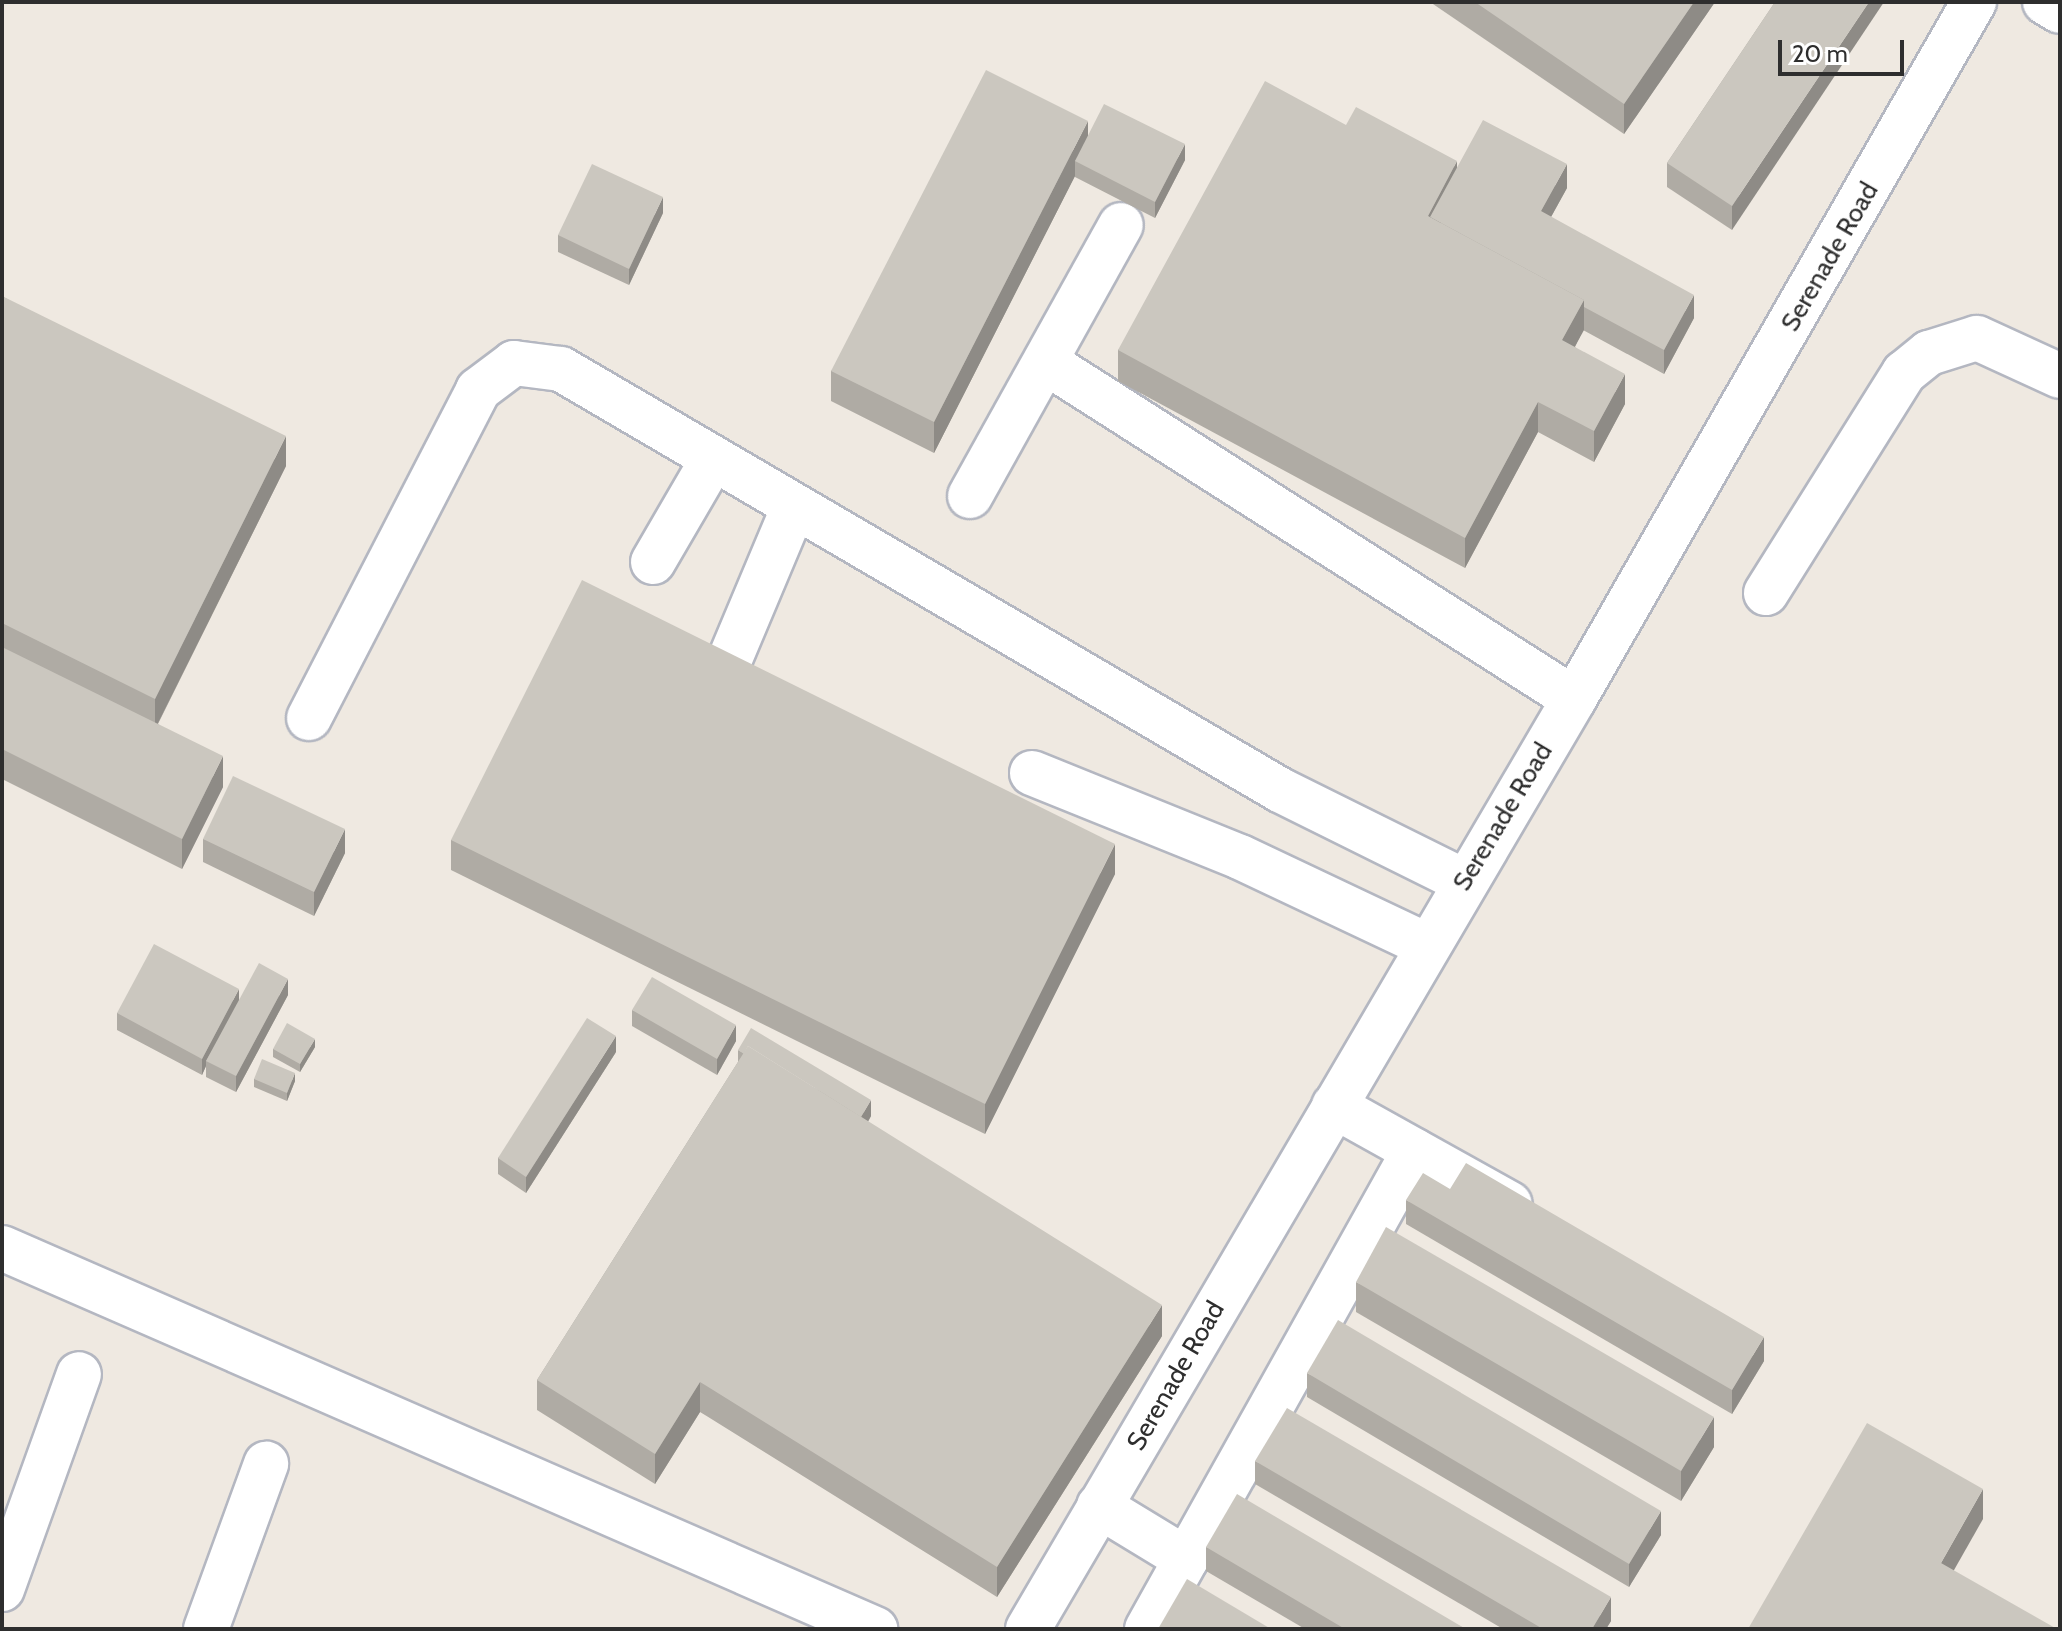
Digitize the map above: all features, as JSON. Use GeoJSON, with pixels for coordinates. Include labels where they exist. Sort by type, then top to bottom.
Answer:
{"type":"FeatureCollection","features":[{"type":"Feature","properties":{"kind":"street","name":"Serenade Road"},"geometry":{"type":"LineString","coordinates":[[1028,1629],[1574,699],[1974,2]]}},
{"type":"Feature","properties":{"kind":"street"},"geometry":{"type":"LineString","coordinates":[[2045,2],[2060,11]]}},
{"type":"Feature","properties":{"kind":"street"},"geometry":{"type":"LineString","coordinates":[[970,496],[1047,363],[1121,225]]}},
{"type":"Feature","properties":{"kind":"street"},"geometry":{"type":"LineString","coordinates":[[1766,593],[1904,373],[1929,353],[1977,338],[2060,376]]}},
{"type":"Feature","properties":{"kind":"street"},"geometry":{"type":"LineString","coordinates":[[309,718],[478,390],[514,363],[561,369],[1280,790],[1465,882]]}},
{"type":"Feature","properties":{"kind":"street"},"geometry":{"type":"LineString","coordinates":[[1047,363],[1574,699]]}},
{"type":"Feature","properties":{"kind":"street"},"geometry":{"type":"LineString","coordinates":[[653,562],[713,459]]}},
{"type":"Feature","properties":{"kind":"street"},"geometry":{"type":"LineString","coordinates":[[727,666],[794,507]]}},
{"type":"Feature","properties":{"kind":"street"},"geometry":{"type":"LineString","coordinates":[[1032,773],[1240,857],[1428,946]]}},
{"type":"Feature","properties":{"kind":"street"},"geometry":{"type":"LineString","coordinates":[[1334,1106],[1552,1228]]}},
{"type":"Feature","properties":{"kind":"street"},"geometry":{"type":"LineString","coordinates":[[1147,1629],[1414,1151]]}},
{"type":"Feature","properties":{"kind":"street"},"geometry":{"type":"LineString","coordinates":[[1372,1226],[1413,1251]]}},
{"type":"Feature","properties":{"kind":"street"},"geometry":{"type":"LineString","coordinates":[[2,1248],[875,1629]]}},
{"type":"Feature","properties":{"kind":"street"},"geometry":{"type":"LineString","coordinates":[[1321,1319],[1362,1343]]}},
{"type":"Feature","properties":{"kind":"street"},"geometry":{"type":"LineString","coordinates":[[2,1589],[79,1374]]}},
{"type":"Feature","properties":{"kind":"street"},"geometry":{"type":"LineString","coordinates":[[1272,1406],[1313,1430]]}},
{"type":"Feature","properties":{"kind":"street"},"geometry":{"type":"LineString","coordinates":[[206,1629],[266,1464]]}},
{"type":"Feature","properties":{"kind":"street"},"geometry":{"type":"LineString","coordinates":[[1223,1493],[1264,1517]]}},
{"type":"Feature","properties":{"kind":"street"},"geometry":{"type":"LineString","coordinates":[[1099,1506],[1180,1572],[1210,1606]]}},
{"type":"Feature","properties":{"kind":"building"},"geometry":{"type":"Polygon","coordinates":[[[1475,2],[1694,2],[1624,104],[1475,2]]]}},
{"type":"Feature","properties":{"kind":"building"},"geometry":{"type":"Polygon","coordinates":[[[1775,2],[1869,2],[1732,206],[1667,163],[1775,2]]]}},
{"type":"Feature","properties":{"kind":"building"},"geometry":{"type":"Polygon","coordinates":[[[986,70],[1088,121],[934,422],[831,371],[986,70]]]}},
{"type":"Feature","properties":{"kind":"building"},"geometry":{"type":"Polygon","coordinates":[[[1265,81],[1346,125],[1356,107],[1457,161],[1428,216],[1584,300],[1562,340],[1625,374],[1594,431],[1538,402],[1465,538],[1118,350],[1265,81]]]}},
{"type":"Feature","properties":{"kind":"building"},"geometry":{"type":"Polygon","coordinates":[[[1104,104],[1185,144],[1155,202],[1075,161],[1104,104]]]}},
{"type":"Feature","properties":{"kind":"building"},"geometry":{"type":"Polygon","coordinates":[[[1483,120],[1567,164],[1541,211],[1694,295],[1664,350],[1584,307],[1584,300],[1430,217],[1483,120]]]}},
{"type":"Feature","properties":{"kind":"building"},"geometry":{"type":"Polygon","coordinates":[[[592,164],[663,197],[629,269],[558,235],[592,164]]]}},
{"type":"Feature","properties":{"kind":"building"},"geometry":{"type":"Polygon","coordinates":[[[2,296],[286,436],[155,699],[2,623],[2,296]]]}},
{"type":"Feature","properties":{"kind":"building"},"geometry":{"type":"Polygon","coordinates":[[[582,580],[1115,844],[985,1104],[451,840],[582,580]]]}},
{"type":"Feature","properties":{"kind":"building"},"geometry":{"type":"Polygon","coordinates":[[[2,647],[223,756],[182,839],[2,749],[2,647]]]}},
{"type":"Feature","properties":{"kind":"building"},"geometry":{"type":"Polygon","coordinates":[[[233,776],[345,829],[314,892],[203,839],[233,776]]]}},
{"type":"Feature","properties":{"kind":"building"},"geometry":{"type":"Polygon","coordinates":[[[154,944],[239,989],[202,1059],[117,1013],[154,944]]]}},
{"type":"Feature","properties":{"kind":"building"},"geometry":{"type":"Polygon","coordinates":[[[259,963],[288,979],[236,1076],[206,1061],[259,963]]]}},
{"type":"Feature","properties":{"kind":"building"},"geometry":{"type":"Polygon","coordinates":[[[652,977],[736,1025],[717,1059],[632,1010],[652,977]]]}},
{"type":"Feature","properties":{"kind":"building"},"geometry":{"type":"Polygon","coordinates":[[[587,1018],[616,1036],[526,1177],[498,1158],[587,1018]]]}},
{"type":"Feature","properties":{"kind":"building"},"geometry":{"type":"Polygon","coordinates":[[[287,1023],[315,1039],[300,1064],[273,1049],[287,1023]]]}},
{"type":"Feature","properties":{"kind":"building"},"geometry":{"type":"Polygon","coordinates":[[[751,1028],[871,1100],[861,1117],[748,1046],[744,1054],[738,1050],[751,1028]]]}},
{"type":"Feature","properties":{"kind":"building"},"geometry":{"type":"Polygon","coordinates":[[[748,1046],[1162,1305],[997,1567],[700,1382],[655,1454],[537,1380],[748,1046]]]}},
{"type":"Feature","properties":{"kind":"building"},"geometry":{"type":"Polygon","coordinates":[[[262,1059],[295,1073],[287,1093],[254,1079],[262,1059]]]}},
{"type":"Feature","properties":{"kind":"building"},"geometry":{"type":"Polygon","coordinates":[[[1466,1163],[1764,1337],[1732,1390],[1406,1200],[1423,1173],[1450,1189],[1466,1163]]]}},
{"type":"Feature","properties":{"kind":"building"},"geometry":{"type":"Polygon","coordinates":[[[1386,1227],[1714,1417],[1681,1471],[1356,1282],[1386,1227]]]}},
{"type":"Feature","properties":{"kind":"building"},"geometry":{"type":"Polygon","coordinates":[[[1338,1320],[1661,1511],[1629,1564],[1307,1373],[1338,1320]]]}},
{"type":"Feature","properties":{"kind":"building"},"geometry":{"type":"Polygon","coordinates":[[[1287,1408],[1611,1597],[1592,1629],[1543,1629],[1255,1461],[1287,1408]]]}},
{"type":"Feature","properties":{"kind":"building"},"geometry":{"type":"Polygon","coordinates":[[[1867,1423],[1983,1489],[1941,1563],[2057,1629],[1748,1629],[1867,1423]]]}},
{"type":"Feature","properties":{"kind":"building"},"geometry":{"type":"Polygon","coordinates":[[[1237,1494],[1466,1629],[1345,1629],[1206,1547],[1237,1494]]]}},
{"type":"Feature","properties":{"kind":"building"},"geometry":{"type":"Polygon","coordinates":[[[1187,1579],[1271,1629],[1158,1629],[1187,1579]]]}}]}
